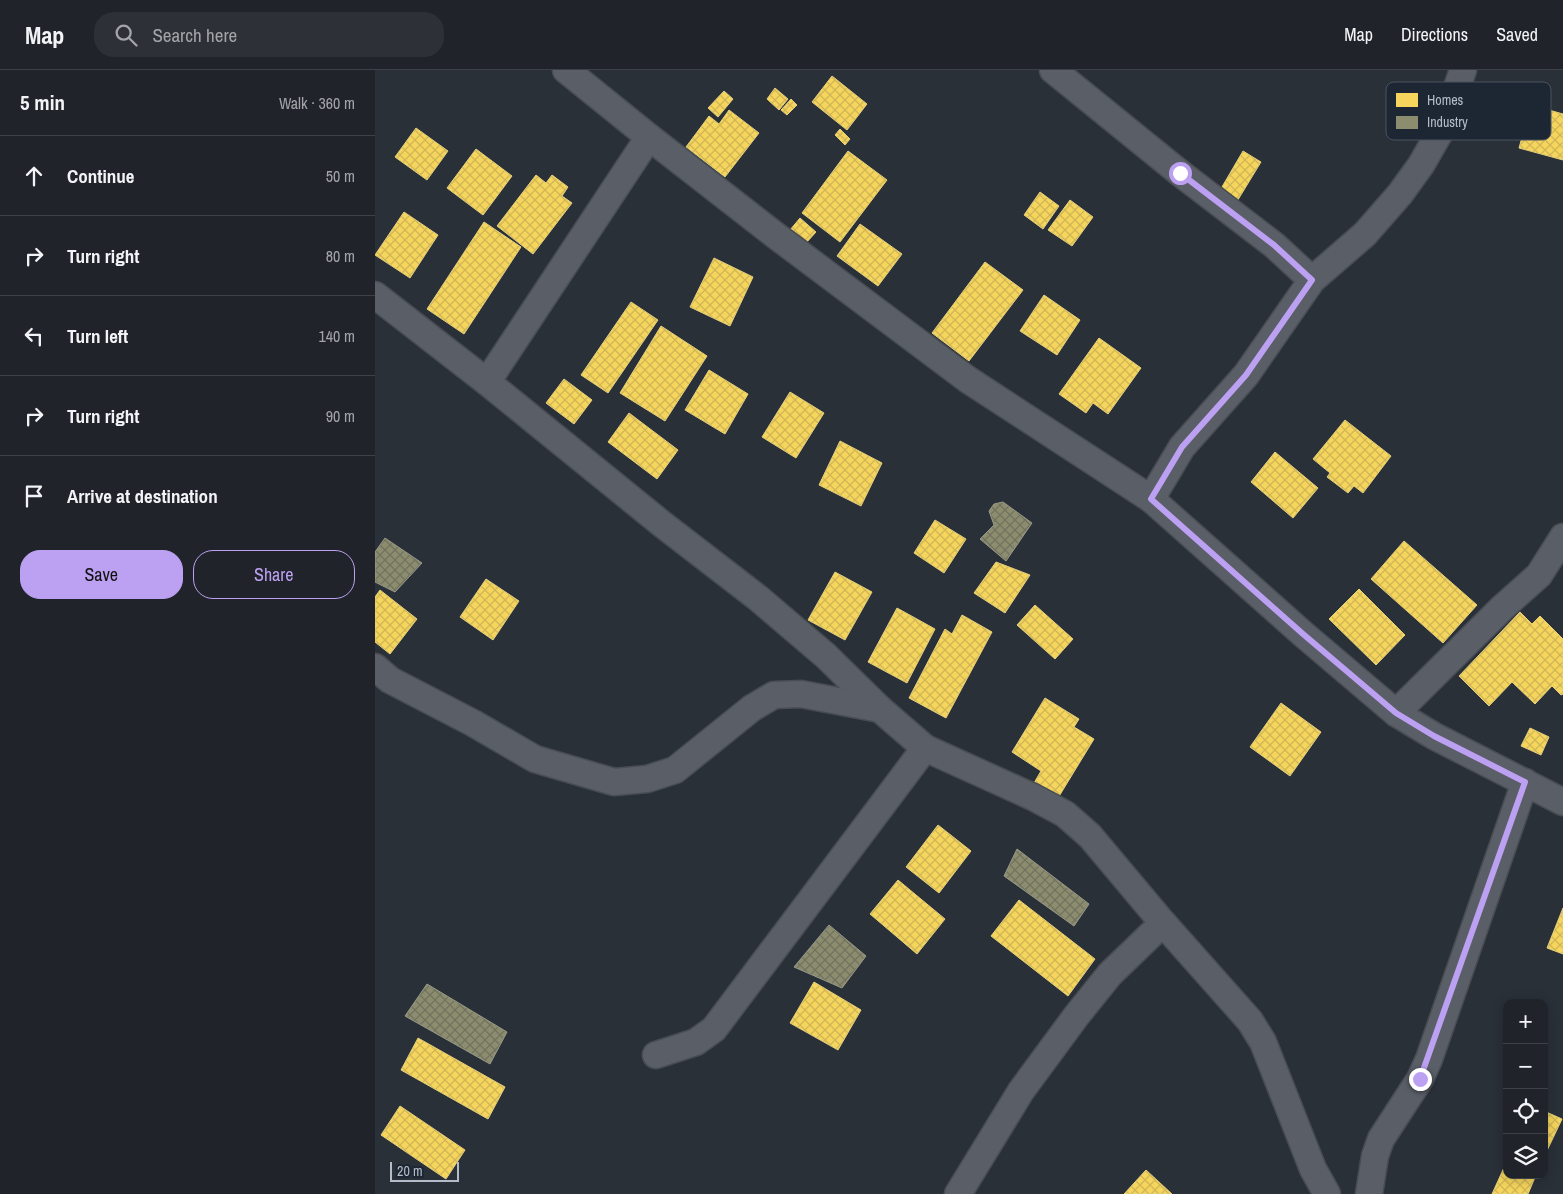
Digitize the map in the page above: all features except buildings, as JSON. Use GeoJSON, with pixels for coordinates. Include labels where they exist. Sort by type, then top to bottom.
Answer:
{"type":"FeatureCollection","features":[{"type":"Feature","properties":{"kind":"street"},"geometry":{"type":"LineString","coordinates":[[566,70],[775,235],[967,379],[1151,499],[1303,634],[1396,713],[1434,736],[1563,802]]}},
{"type":"Feature","properties":{"kind":"street"},"geometry":{"type":"LineString","coordinates":[[1053,70],[1180,173],[1274,245],[1312,280]]}},
{"type":"Feature","properties":{"kind":"street"},"geometry":{"type":"LineString","coordinates":[[1459,82],[1463,70]]}},
{"type":"Feature","properties":{"kind":"street"},"geometry":{"type":"LineString","coordinates":[[487,382],[649,137]]}},
{"type":"Feature","properties":{"kind":"street"},"geometry":{"type":"LineString","coordinates":[[1151,499],[1182,447],[1246,375],[1312,280],[1365,234],[1400,194],[1421,165],[1435,140]]}},
{"type":"Feature","properties":{"kind":"street"},"geometry":{"type":"LineString","coordinates":[[375,295],[758,598],[826,656],[880,709],[925,748],[1033,797],[1065,814],[1090,836],[1163,923],[1250,1021],[1263,1042],[1313,1169],[1327,1194]]}},
{"type":"Feature","properties":{"kind":"street"},"geometry":{"type":"LineString","coordinates":[[1396,713],[1501,608],[1539,575],[1563,537]]}},
{"type":"Feature","properties":{"kind":"street"},"geometry":{"type":"LineString","coordinates":[[375,667],[390,680],[473,723],[535,759],[614,782],[647,779],[675,770],[752,708],[774,695],[801,694],[880,709]]}},
{"type":"Feature","properties":{"kind":"street"},"geometry":{"type":"LineString","coordinates":[[656,1055],[696,1042],[714,1029],[925,748]]}},
{"type":"Feature","properties":{"kind":"street"},"geometry":{"type":"LineString","coordinates":[[1369,1194],[1375,1156],[1381,1139],[1420,1079],[1429,1059],[1525,782]]}},
{"type":"Feature","properties":{"kind":"street"},"geometry":{"type":"LineString","coordinates":[[959,1194],[1021,1091],[1077,1015],[1110,974],[1163,923]]}},
{"type":"Feature","properties":{"kind":"route"},"geometry":{"type":"LineString","coordinates":[[1180,173],[1274,245],[1312,280],[1246,375],[1182,447],[1151,499],[1303,634],[1396,713],[1434,736],[1525,782],[1429,1059],[1420,1079]]}}]}
